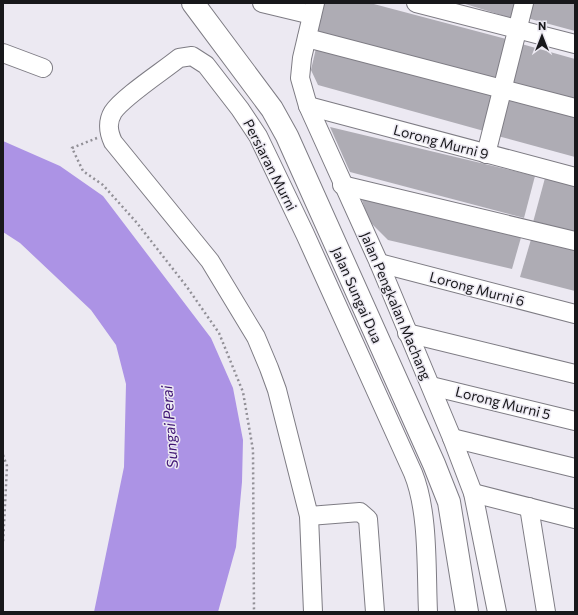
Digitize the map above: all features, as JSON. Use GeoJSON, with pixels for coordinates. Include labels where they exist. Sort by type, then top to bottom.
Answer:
{"type":"FeatureCollection","features":[{"type":"Feature","properties":{"kind":"main road","name":"Jalan Sungai Dua"},"geometry":{"type":"LineString","coordinates":[[193,3],[272,109],[287,136],[437,471],[449,502],[467,612]]}},
{"type":"Feature","properties":{"kind":"street"},"geometry":{"type":"LineString","coordinates":[[262,3],[314,9]]}},
{"type":"Feature","properties":{"kind":"street"},"geometry":{"type":"LineString","coordinates":[[416,3],[575,44]]}},
{"type":"Feature","properties":{"kind":"street"},"geometry":{"type":"LineString","coordinates":[[486,154],[524,3]]}},
{"type":"Feature","properties":{"kind":"street","name":"Jalan Pengkalan Machang"},"geometry":{"type":"LineString","coordinates":[[314,9],[302,58],[300,78],[308,106],[431,386],[473,493],[498,612]]}},
{"type":"Feature","properties":{"kind":"street"},"geometry":{"type":"LineString","coordinates":[[307,38],[575,108]]}},
{"type":"Feature","properties":{"kind":"street"},"geometry":{"type":"LineString","coordinates":[[3,53],[43,68]]}},
{"type":"Feature","properties":{"kind":"street","name":"Persiaran Murni"},"geometry":{"type":"LineString","coordinates":[[109,134],[110,119],[114,111],[122,102],[179,58],[192,56],[206,65],[240,108],[258,136],[305,234],[416,480],[422,506],[428,612]]}},
{"type":"Feature","properties":{"kind":"street","name":"Lorong Murni 9"},"geometry":{"type":"LineString","coordinates":[[308,106],[575,177]]}},
{"type":"Feature","properties":{"kind":"street"},"geometry":{"type":"LineString","coordinates":[[109,134],[112,142],[210,261],[256,336],[277,390],[309,516],[313,612]]}},
{"type":"Feature","properties":{"kind":"street"},"geometry":{"type":"LineString","coordinates":[[342,185],[575,241]]}},
{"type":"Feature","properties":{"kind":"street","name":"Lorong Murni 6"},"geometry":{"type":"LineString","coordinates":[[378,263],[575,314]]}},
{"type":"Feature","properties":{"kind":"street"},"geometry":{"type":"LineString","coordinates":[[407,333],[575,374]]}},
{"type":"Feature","properties":{"kind":"street","name":"Lorong Murni 5"},"geometry":{"type":"LineString","coordinates":[[431,386],[575,421]]}},
{"type":"Feature","properties":{"kind":"street"},"geometry":{"type":"LineString","coordinates":[[452,438],[575,468]]}},
{"type":"Feature","properties":{"kind":"street"},"geometry":{"type":"LineString","coordinates":[[416,480],[437,471]]}},
{"type":"Feature","properties":{"kind":"street"},"geometry":{"type":"LineString","coordinates":[[473,493],[575,519]]}},
{"type":"Feature","properties":{"kind":"street"},"geometry":{"type":"LineString","coordinates":[[529,507],[546,612]]}},
{"type":"Feature","properties":{"kind":"street"},"geometry":{"type":"LineString","coordinates":[[309,516],[360,512],[368,519],[375,612]]}},
{"type":"Feature","properties":{"kind":"path"},"geometry":{"type":"LineString","coordinates":[[109,134],[72,148],[83,171],[103,185],[137,222],[187,287],[219,333],[243,392],[253,450],[254,612]]}},
{"type":"Feature","properties":{"kind":"path"},"geometry":{"type":"LineString","coordinates":[[3,455],[7,466],[3,544]]}},
{"type":"Feature","properties":{"kind":"water","name":"Sungai Perai"},"geometry":{"type":"Polygon","coordinates":[[[3,141],[60,166],[103,196],[211,338],[233,388],[243,440],[242,482],[236,547],[218,612],[94,612],[124,467],[126,384],[116,345],[91,310],[20,243],[3,232],[3,141]]]}},
{"type":"Feature","properties":{"kind":"building"},"geometry":{"type":"Polygon","coordinates":[[[324,3],[370,3],[510,40],[498,82],[316,31],[324,3]]]}},
{"type":"Feature","properties":{"kind":"building"},"geometry":{"type":"Polygon","coordinates":[[[462,3],[519,3],[514,19],[462,3]]]}},
{"type":"Feature","properties":{"kind":"building"},"geometry":{"type":"Polygon","coordinates":[[[531,3],[575,3],[575,31],[527,18],[531,3]]]}},
{"type":"Feature","properties":{"kind":"building"},"geometry":{"type":"Polygon","coordinates":[[[518,43],[575,59],[575,105],[506,87],[518,43]]]}},
{"type":"Feature","properties":{"kind":"building"},"geometry":{"type":"Polygon","coordinates":[[[317,44],[495,93],[484,131],[318,85],[311,70],[317,44]]]}},
{"type":"Feature","properties":{"kind":"building"},"geometry":{"type":"Polygon","coordinates":[[[505,95],[575,113],[575,157],[494,135],[505,95]]]}},
{"type":"Feature","properties":{"kind":"building"},"geometry":{"type":"Polygon","coordinates":[[[330,127],[535,176],[524,218],[350,172],[330,127]]]}},
{"type":"Feature","properties":{"kind":"building"},"geometry":{"type":"Polygon","coordinates":[[[545,178],[575,185],[575,236],[532,226],[545,178]]]}},
{"type":"Feature","properties":{"kind":"building"},"geometry":{"type":"Polygon","coordinates":[[[361,197],[522,234],[512,269],[388,240],[369,221],[361,197]]]}},
{"type":"Feature","properties":{"kind":"building"},"geometry":{"type":"Polygon","coordinates":[[[532,236],[575,247],[575,291],[520,277],[532,236]]]}}]}
